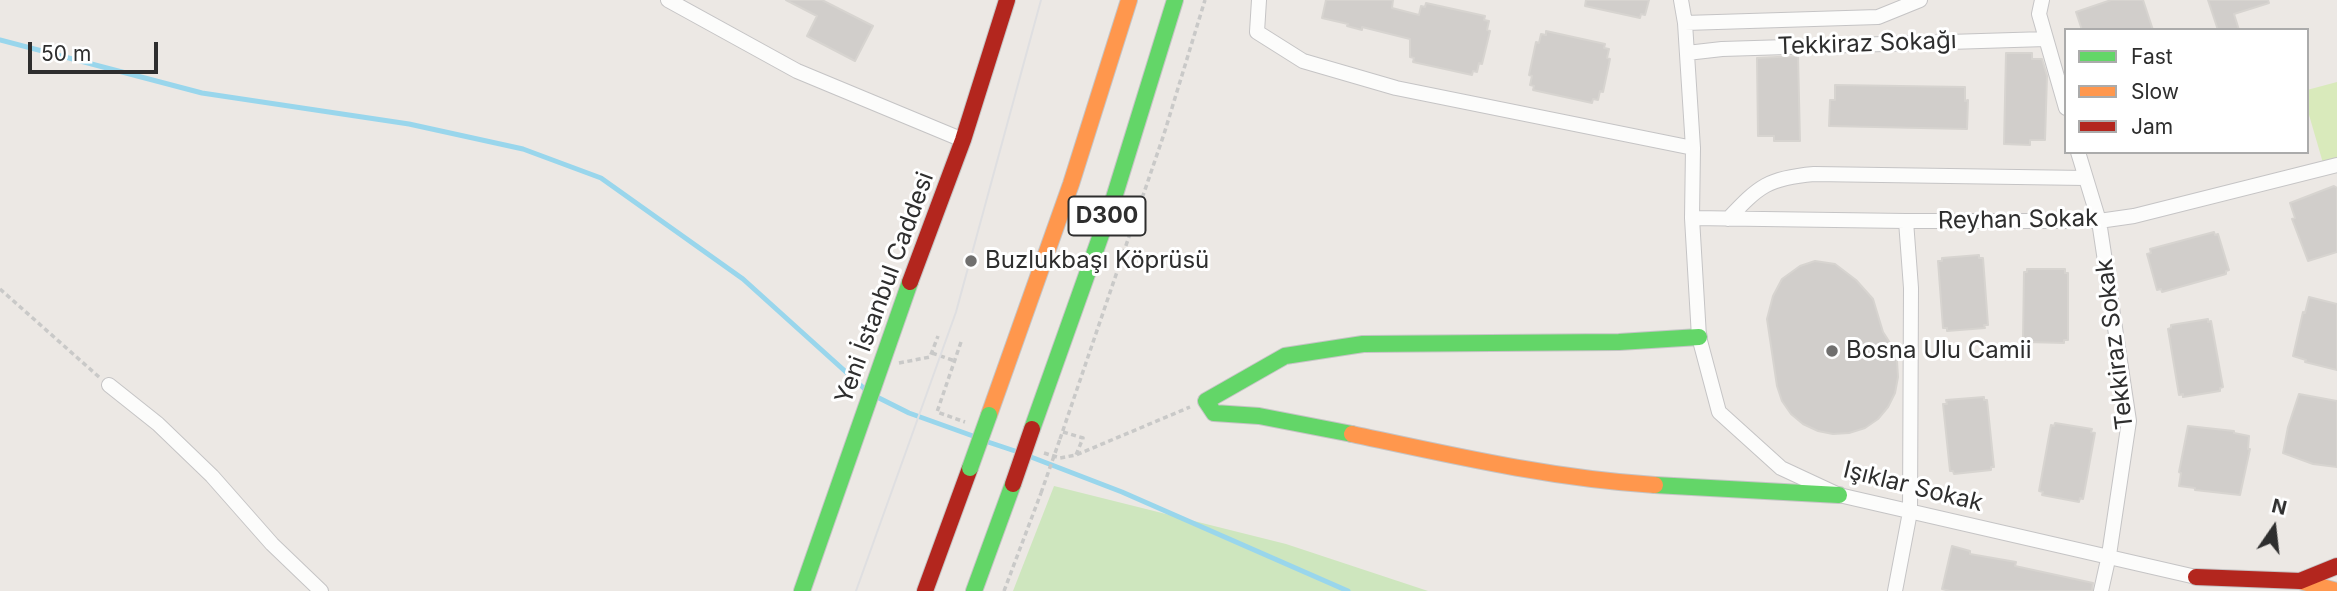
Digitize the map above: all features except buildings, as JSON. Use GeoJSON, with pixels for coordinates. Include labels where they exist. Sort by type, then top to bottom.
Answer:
{"type":"FeatureCollection","features":[{"type":"Feature","properties":{"kind":"main road","name":"Yeni İstanbul Caddesi"},"geometry":{"type":"LineString","coordinates":[[802,591],[866,405],[963,140],[1007,0]]}},
{"type":"Feature","properties":{"kind":"main road","name":"D300"},"geometry":{"type":"LineString","coordinates":[[925,591],[1071,184],[1129,0]]}},
{"type":"Feature","properties":{"kind":"main road","name":"D300"},"geometry":{"type":"LineString","coordinates":[[974,591],[1113,201],[1175,0]]}},
{"type":"Feature","properties":{"kind":"main road"},"geometry":{"type":"LineString","coordinates":[[1699,337],[1619,342],[1363,344],[1285,356],[1206,401],[1214,413],[1236,412],[1300,423],[1497,466],[1557,476],[1673,488],[1736,488],[1839,495]]}},
{"type":"Feature","properties":{"kind":"main road"},"geometry":{"type":"LineString","coordinates":[[2300,581],[2337,566]]}},
{"type":"Feature","properties":{"kind":"main road"},"geometry":{"type":"LineString","coordinates":[[2196,577],[2300,581],[2337,591]]}},
{"type":"Feature","properties":{"kind":"main road"},"geometry":{"type":"LineString","coordinates":[[2196,577],[2222,591]]}},
{"type":"Feature","properties":{"kind":"street"},"geometry":{"type":"LineString","coordinates":[[668,0],[797,71],[963,140]]}},
{"type":"Feature","properties":{"kind":"street"},"geometry":{"type":"LineString","coordinates":[[1259,0],[1257,32],[1303,61],[1396,88],[1693,148]]}},
{"type":"Feature","properties":{"kind":"street","name":"Işıklar Sokak"},"geometry":{"type":"LineString","coordinates":[[1681,0],[1685,23],[1693,148],[1692,218],[1699,337],[1718,412],[1781,468],[1839,495],[2196,577]]}},
{"type":"Feature","properties":{"kind":"street"},"geometry":{"type":"LineString","coordinates":[[1685,23],[1878,17],[1920,0]]}},
{"type":"Feature","properties":{"kind":"street"},"geometry":{"type":"LineString","coordinates":[[2042,0],[2039,14],[2064,101]]}},
{"type":"Feature","properties":{"kind":"street","name":"Tekkiraz Sokağı"},"geometry":{"type":"LineString","coordinates":[[1687,53],[1722,49],[2046,39]]}},
{"type":"Feature","properties":{"kind":"street"},"geometry":{"type":"LineString","coordinates":[[2079,154],[2099,221]]}},
{"type":"Feature","properties":{"kind":"street","name":"Reyhan Sokak"},"geometry":{"type":"LineString","coordinates":[[1692,218],[2099,221],[2134,216],[2337,165]]}},
{"type":"Feature","properties":{"kind":"street"},"geometry":{"type":"LineString","coordinates":[[1728,219],[1755,190],[1785,176],[1814,174],[2085,178]]}},
{"type":"Feature","properties":{"kind":"street"},"geometry":{"type":"LineString","coordinates":[[1895,591],[1910,512],[1911,288],[1906,221]]}},
{"type":"Feature","properties":{"kind":"street","name":"Tekkiraz Sokak"},"geometry":{"type":"LineString","coordinates":[[2099,221],[2129,421],[2101,591]]}},
{"type":"Feature","properties":{"kind":"street"},"geometry":{"type":"LineString","coordinates":[[108,385],[158,424],[212,477],[272,544],[321,591]]}},
{"type":"Feature","properties":{"kind":"path"},"geometry":{"type":"LineString","coordinates":[[1004,591],[1060,439],[1164,134],[1205,0]]}},
{"type":"Feature","properties":{"kind":"path"},"geometry":{"type":"LineString","coordinates":[[0,289],[108,385]]}},
{"type":"Feature","properties":{"kind":"path"},"geometry":{"type":"LineString","coordinates":[[879,370],[930,357],[938,336]]}},
{"type":"Feature","properties":{"kind":"path"},"geometry":{"type":"LineString","coordinates":[[961,342],[937,412],[976,426]]}},
{"type":"Feature","properties":{"kind":"path"},"geometry":{"type":"LineString","coordinates":[[932,353],[954,361]]}},
{"type":"Feature","properties":{"kind":"path"},"geometry":{"type":"LineString","coordinates":[[1036,450],[1060,458],[1076,455],[1206,401]]}},
{"type":"Feature","properties":{"kind":"path"},"geometry":{"type":"LineString","coordinates":[[1062,432],[1083,438],[1076,455]]}},
{"type":"Feature","properties":{"kind":"green space"},"geometry":{"type":"Polygon","coordinates":[[[2337,82],[2337,159],[2323,163],[2309,115],[2309,89],[2337,82]]]}},
{"type":"Feature","properties":{"kind":"green space"},"geometry":{"type":"Polygon","coordinates":[[[1054,486],[1286,544],[1428,591],[1013,591],[1054,486]]]}},
{"type":"Feature","properties":{"kind":"waterway"},"geometry":{"type":"LineString","coordinates":[[0,40],[202,93],[409,124],[523,149],[601,178],[743,279],[867,391]]}},
{"type":"Feature","properties":{"kind":"waterway"},"geometry":{"type":"LineString","coordinates":[[875,396],[909,413],[973,436]]}},
{"type":"Feature","properties":{"kind":"waterway"},"geometry":{"type":"LineString","coordinates":[[988,442],[1015,451]]}},
{"type":"Feature","properties":{"kind":"waterway"},"geometry":{"type":"LineString","coordinates":[[1031,457],[1122,492],[1348,591]]}},
{"type":"Feature","properties":{"kind":"tram line"},"geometry":{"type":"LineString","coordinates":[[856,591],[956,312],[1041,0]]}},
{"type":"Feature","properties":{"kind":"traffic: fast"},"geometry":{"type":"LineString","coordinates":[[1032,429],[1113,201],[1175,0]]}},
{"type":"Feature","properties":{"kind":"traffic: fast"},"geometry":{"type":"LineString","coordinates":[[802,591],[910,282]]}},
{"type":"Feature","properties":{"kind":"traffic: fast"},"geometry":{"type":"LineString","coordinates":[[1352,434],[1259,416],[1214,413],[1206,401],[1285,356],[1363,344],[1619,342],[1699,337]]}},
{"type":"Feature","properties":{"kind":"traffic: fast"},"geometry":{"type":"LineString","coordinates":[[970,468],[989,415]]}},
{"type":"Feature","properties":{"kind":"traffic: fast"},"geometry":{"type":"LineString","coordinates":[[974,591],[1013,484]]}},
{"type":"Feature","properties":{"kind":"traffic: fast"},"geometry":{"type":"LineString","coordinates":[[1655,485],[1839,495]]}},
{"type":"Feature","properties":{"kind":"traffic: slow"},"geometry":{"type":"LineString","coordinates":[[989,415],[1071,184],[1129,0]]}},
{"type":"Feature","properties":{"kind":"traffic: slow"},"geometry":{"type":"LineString","coordinates":[[1352,434],[1540,472],[1655,485]]}},
{"type":"Feature","properties":{"kind":"traffic: slow"},"geometry":{"type":"LineString","coordinates":[[2300,581],[2337,591]]}},
{"type":"Feature","properties":{"kind":"traffic: jam"},"geometry":{"type":"LineString","coordinates":[[910,282],[963,140],[1007,0]]}},
{"type":"Feature","properties":{"kind":"traffic: jam"},"geometry":{"type":"LineString","coordinates":[[1013,484],[1032,429]]}},
{"type":"Feature","properties":{"kind":"traffic: jam"},"geometry":{"type":"LineString","coordinates":[[925,591],[970,468]]}},
{"type":"Feature","properties":{"kind":"traffic: jam"},"geometry":{"type":"LineString","coordinates":[[2196,577],[2300,581],[2337,566]]}},
{"type":"Feature","properties":{"kind":"place","name":"Buzlukbaşı Köprüsü"},"geometry":{"type":"Point","coordinates":[971,261]}},
{"type":"Feature","properties":{"kind":"place","name":"Bosna Ulu Camii"},"geometry":{"type":"Point","coordinates":[1832,351]}}]}
